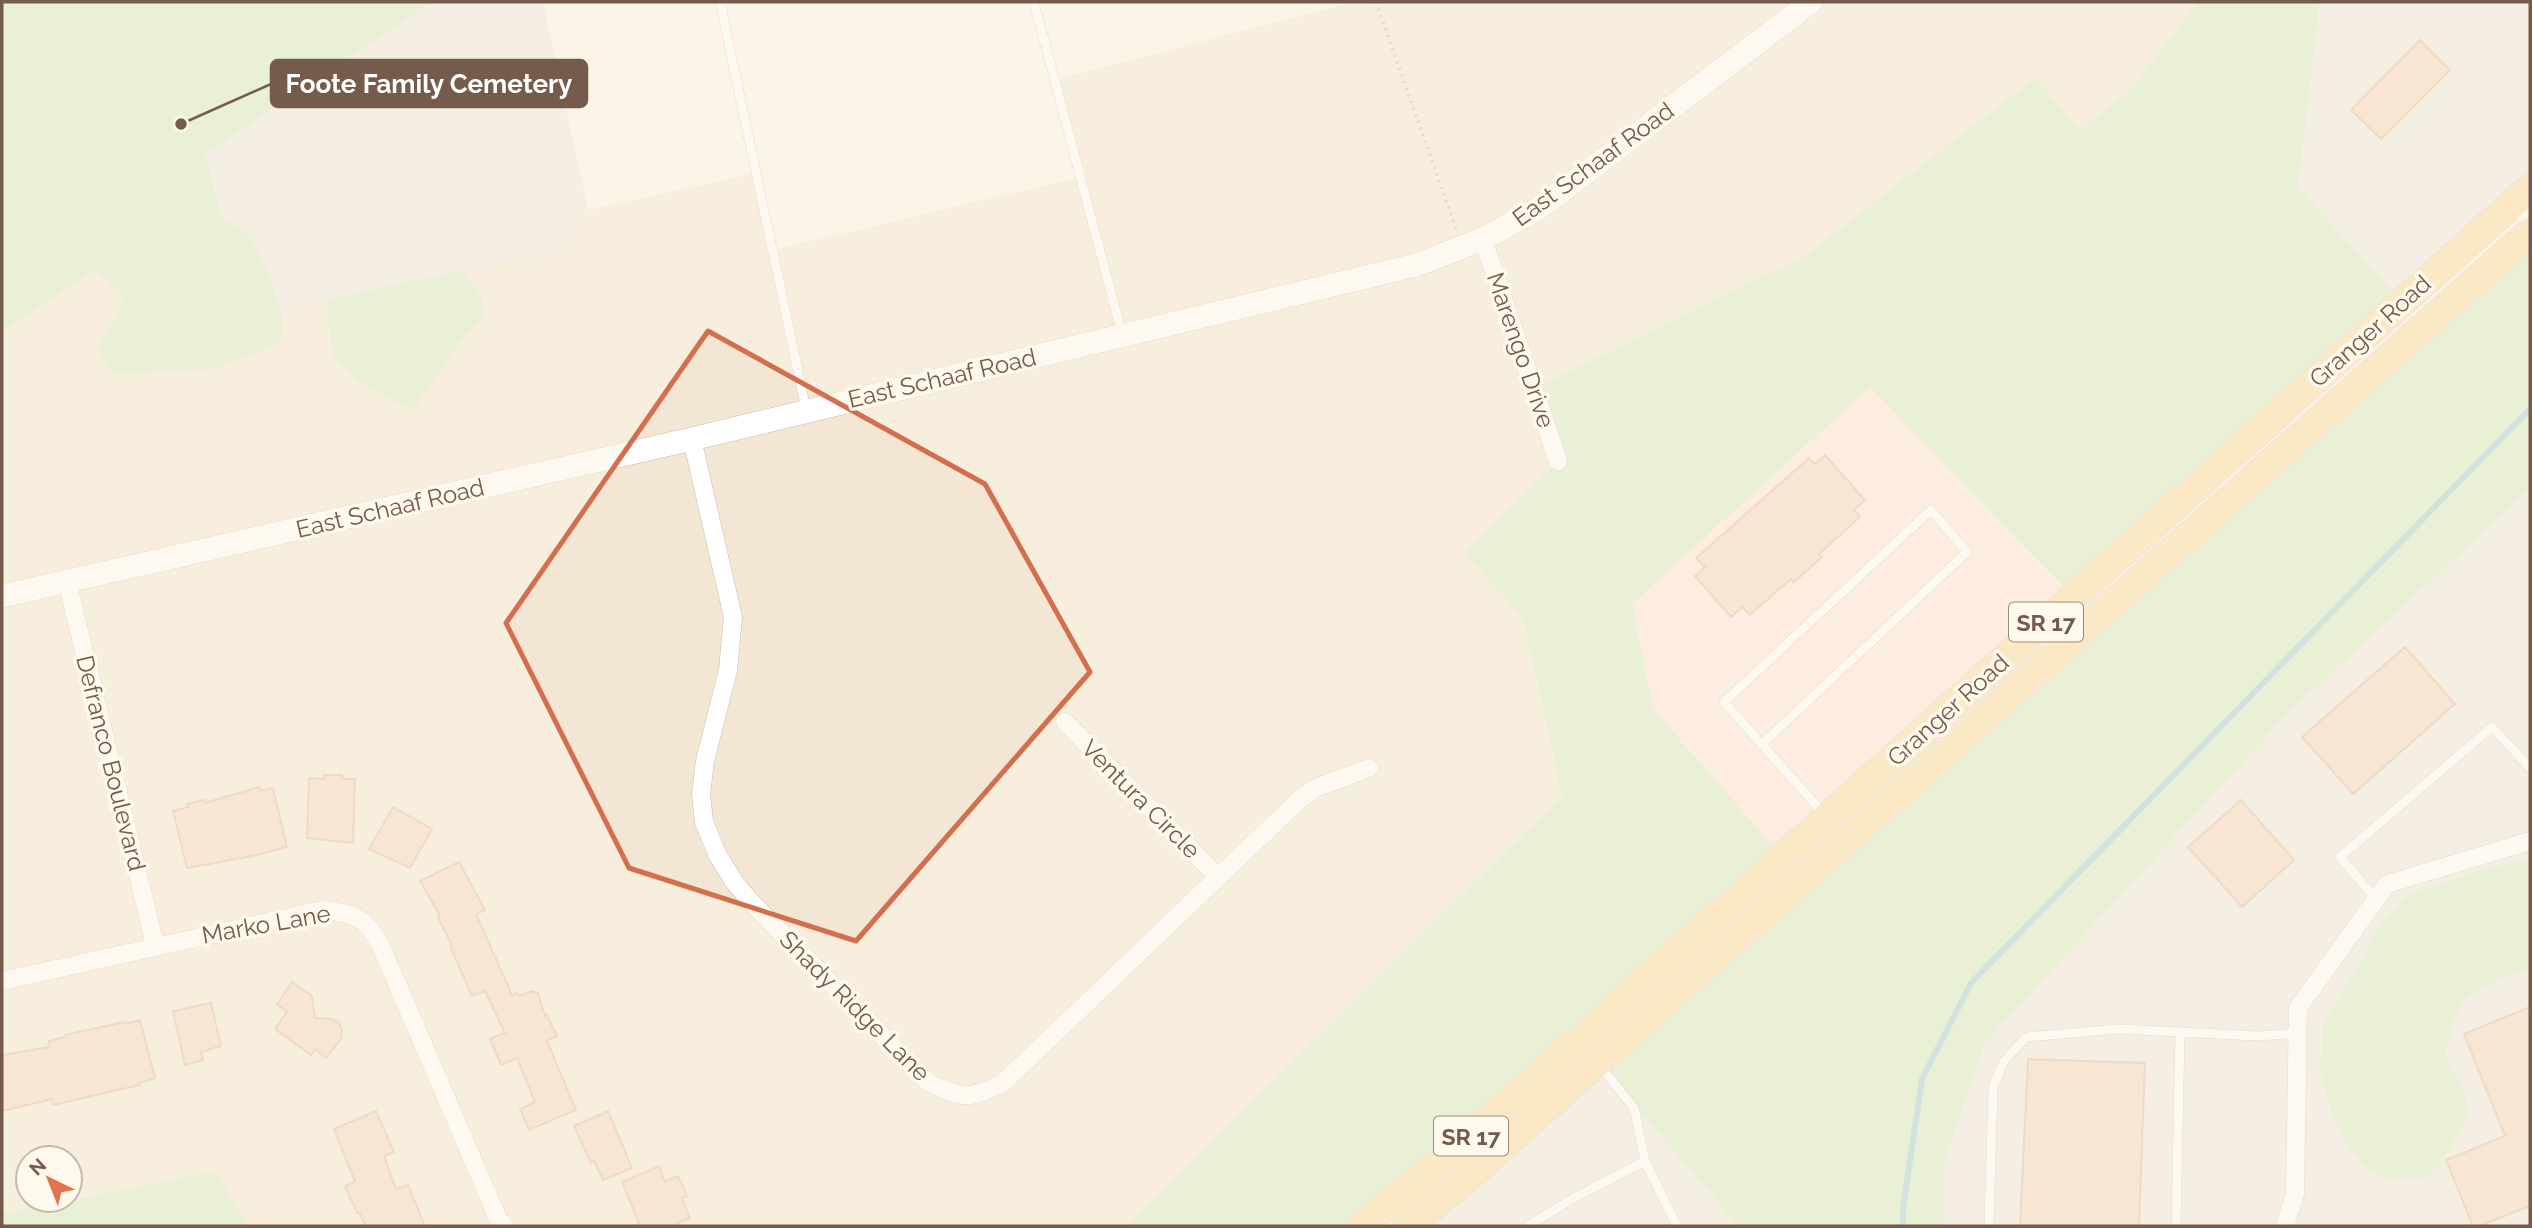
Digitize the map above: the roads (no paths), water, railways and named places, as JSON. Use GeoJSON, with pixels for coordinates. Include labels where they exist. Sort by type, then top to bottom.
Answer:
{"type":"FeatureCollection","features":[{"type":"Feature","properties":{"kind":"main road","name":"Granger Road"},"geometry":{"type":"LineString","coordinates":[[1361,1226],[1461,1145],[2525,203]]}},
{"type":"Feature","properties":{"kind":"main road","name":"Granger Road"},"geometry":{"type":"LineString","coordinates":[[1407,1226],[1457,1187],[2530,232]]}},
{"type":"Feature","properties":{"kind":"main road"},"geometry":{"type":"LineString","coordinates":[[1577,1042],[1597,1062]]}},
{"type":"Feature","properties":{"kind":"street","name":"East Schaaf Road"},"geometry":{"type":"LineString","coordinates":[[2,596],[692,439],[1416,265],[1473,243],[1548,202],[1811,2]]}},
{"type":"Feature","properties":{"kind":"street","name":"Marengo Drive"},"geometry":{"type":"LineString","coordinates":[[1473,243],[1558,461]]}},
{"type":"Feature","properties":{"kind":"street","name":"Shady Ridge Lane"},"geometry":{"type":"LineString","coordinates":[[692,439],[733,617],[728,670],[705,761],[701,794],[704,821],[718,856],[741,890],[928,1082],[966,1097],[1004,1083],[1299,800],[1315,788],[1369,768]]}},
{"type":"Feature","properties":{"kind":"street","name":"Defranco Boulevard"},"geometry":{"type":"LineString","coordinates":[[67,581],[155,945]]}},
{"type":"Feature","properties":{"kind":"street","name":"Ventura Circle"},"geometry":{"type":"LineString","coordinates":[[1065,722],[1217,876]]}},
{"type":"Feature","properties":{"kind":"street"},"geometry":{"type":"LineString","coordinates":[[2285,1226],[2295,1194],[2298,1008],[2387,884],[2530,841]]}},
{"type":"Feature","properties":{"kind":"street","name":"Marko Lane"},"geometry":{"type":"LineString","coordinates":[[2,981],[322,909],[342,911],[358,918],[371,928],[499,1221],[505,1226]]}},
{"type":"Feature","properties":{"kind":"lane"},"geometry":{"type":"LineString","coordinates":[[720,2],[807,411]]}},
{"type":"Feature","properties":{"kind":"lane"},"geometry":{"type":"LineString","coordinates":[[1034,2],[1122,335]]}},
{"type":"Feature","properties":{"kind":"lane"},"geometry":{"type":"LineString","coordinates":[[1760,744],[1967,552],[1931,510],[1724,702],[1760,744],[1828,818]]}},
{"type":"Feature","properties":{"kind":"lane"},"geometry":{"type":"LineString","coordinates":[[2376,899],[2340,857],[2492,727],[2530,768]]}},
{"type":"Feature","properties":{"kind":"lane"},"geometry":{"type":"LineString","coordinates":[[1989,1226],[1993,1087],[2004,1061],[2026,1037],[2118,1030],[2259,1036],[2298,1032]]}},
{"type":"Feature","properties":{"kind":"lane"},"geometry":{"type":"LineString","coordinates":[[2176,1226],[2179,1032]]}},
{"type":"Feature","properties":{"kind":"lane"},"geometry":{"type":"LineString","coordinates":[[1597,1062],[1634,1108],[1645,1161],[1676,1226]]}},
{"type":"Feature","properties":{"kind":"lane"},"geometry":{"type":"LineString","coordinates":[[1528,1226],[1570,1200],[1645,1161]]}},
{"type":"Feature","properties":{"kind":"waterway"},"geometry":{"type":"LineString","coordinates":[[1903,1226],[1903,1208],[1922,1079],[1971,983],[2530,409]]}},
{"type":"Feature","properties":{"kind":"place","name":"Foote Family Cemetery"},"geometry":{"type":"Point","coordinates":[181,124]}}]}
